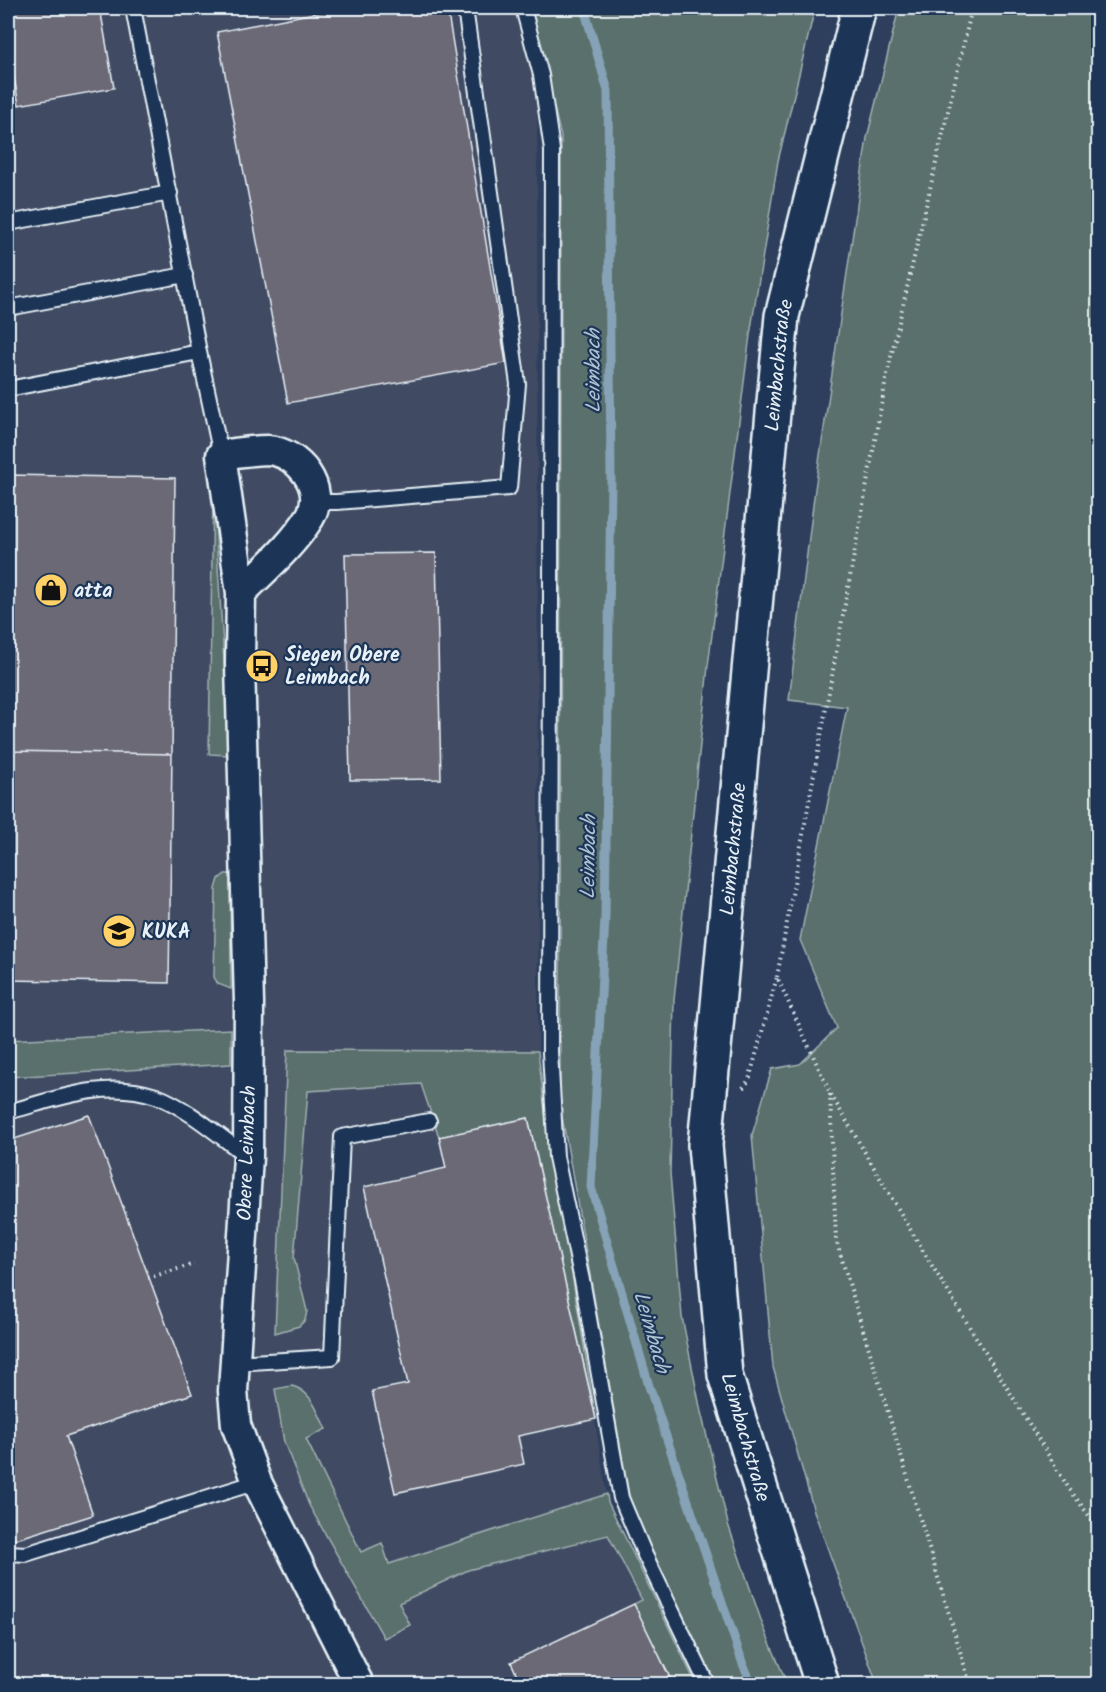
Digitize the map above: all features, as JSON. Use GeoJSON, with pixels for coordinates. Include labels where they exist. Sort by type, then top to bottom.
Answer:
{"type":"FeatureCollection","features":[{"type":"Feature","properties":{"kind":"main road","name":"Leimbachstraße"},"geometry":{"type":"LineString","coordinates":[[822,1684],[725,1375],[705,1145],[782,316],[858,8]]}},
{"type":"Feature","properties":{"kind":"street"},"geometry":{"type":"LineString","coordinates":[[222,455],[268,450],[283,454],[296,461],[306,472],[313,484],[316,502],[310,516],[280,555],[241,593]]}},
{"type":"Feature","properties":{"kind":"street","name":"Obere Leimbach"},"geometry":{"type":"LineString","coordinates":[[222,455],[241,593],[240,664],[249,1003],[248,1157],[233,1391],[236,1425],[256,1482],[359,1684]]}},
{"type":"Feature","properties":{"kind":"lane"},"geometry":{"type":"LineString","coordinates":[[133,8],[199,352],[222,455]]}},
{"type":"Feature","properties":{"kind":"lane"},"geometry":{"type":"LineString","coordinates":[[316,502],[509,488],[518,384],[465,8]]}},
{"type":"Feature","properties":{"kind":"lane"},"geometry":{"type":"LineString","coordinates":[[523,8],[542,75],[552,150],[550,1052],[556,1157],[583,1285],[621,1498],[645,1555],[707,1684]]}},
{"type":"Feature","properties":{"kind":"lane"},"geometry":{"type":"LineString","coordinates":[[8,223],[170,193]]}},
{"type":"Feature","properties":{"kind":"lane"},"geometry":{"type":"LineString","coordinates":[[8,308],[185,275]]}},
{"type":"Feature","properties":{"kind":"lane"},"geometry":{"type":"LineString","coordinates":[[8,389],[199,352]]}},
{"type":"Feature","properties":{"kind":"lane"},"geometry":{"type":"LineString","coordinates":[[8,1112],[83,1092],[123,1089],[157,1097],[194,1117],[248,1157]]}},
{"type":"Feature","properties":{"kind":"lane"},"geometry":{"type":"LineString","coordinates":[[234,1363],[332,1357],[342,1137],[429,1121]]}},
{"type":"Feature","properties":{"kind":"lane"},"geometry":{"type":"LineString","coordinates":[[8,1553],[26,1554],[256,1482]]}},
{"type":"Feature","properties":{"kind":"path"},"geometry":{"type":"LineString","coordinates":[[743,1089],[749,1080],[777,977],[887,374],[972,8]]}},
{"type":"Feature","properties":{"kind":"path"},"geometry":{"type":"LineString","coordinates":[[777,977],[830,1093],[923,1251],[1068,1487],[1098,1528]]}},
{"type":"Feature","properties":{"kind":"path"},"geometry":{"type":"LineString","coordinates":[[830,1093],[836,1240],[970,1684]]}},
{"type":"Feature","properties":{"kind":"path"},"geometry":{"type":"LineString","coordinates":[[148,1278],[194,1264]]}},
{"type":"Feature","properties":{"kind":"shaded area"},"geometry":{"type":"Polygon","coordinates":[[[8,8],[516,8],[537,78],[538,1051],[545,1112],[608,1502],[696,1684],[8,1684],[8,8]]]}},
{"type":"Feature","properties":{"kind":"green space"},"geometry":{"type":"Polygon","coordinates":[[[530,8],[815,8],[778,161],[750,335],[708,666],[674,1000],[670,1173],[682,1317],[701,1412],[728,1524],[762,1623],[787,1684],[716,1684],[631,1507],[560,1105],[561,137],[530,8]]]}},
{"type":"Feature","properties":{"kind":"green space"},"geometry":{"type":"Polygon","coordinates":[[[899,8],[1098,8],[1098,1684],[877,1684],[814,1511],[773,1367],[752,1135],[772,1069],[800,1064],[837,1028],[800,940],[847,707],[789,700],[815,489],[867,138],[899,8]]]}},
{"type":"Feature","properties":{"kind":"green space"},"geometry":{"type":"Polygon","coordinates":[[[213,489],[230,755],[209,754],[213,489]]]}},
{"type":"Feature","properties":{"kind":"green space"},"geometry":{"type":"Polygon","coordinates":[[[225,874],[230,874],[231,989],[218,984],[214,977],[216,889],[219,879],[225,874]]]}},
{"type":"Feature","properties":{"kind":"green space"},"geometry":{"type":"Polygon","coordinates":[[[231,1029],[231,1064],[8,1077],[8,1040],[231,1029]]]}},
{"type":"Feature","properties":{"kind":"green space"},"geometry":{"type":"Polygon","coordinates":[[[287,1050],[538,1051],[545,1112],[596,1419],[528,1118],[439,1137],[421,1084],[308,1091],[294,1258],[307,1311],[305,1320],[299,1326],[275,1333],[287,1050]]]}},
{"type":"Feature","properties":{"kind":"green space"},"geometry":{"type":"Polygon","coordinates":[[[292,1386],[309,1397],[326,1429],[306,1439],[361,1552],[382,1543],[389,1564],[607,1494],[608,1502],[696,1684],[673,1684],[634,1604],[642,1600],[608,1535],[468,1570],[399,1603],[410,1625],[384,1638],[309,1505],[284,1442],[275,1389],[292,1386]]]}},
{"type":"Feature","properties":{"kind":"building"},"geometry":{"type":"Polygon","coordinates":[[[8,8],[100,8],[114,88],[19,105],[8,44],[8,8]]]}},
{"type":"Feature","properties":{"kind":"building"},"geometry":{"type":"Polygon","coordinates":[[[340,8],[447,8],[506,363],[288,403],[217,32],[340,8]]]}},
{"type":"Feature","properties":{"kind":"building"},"geometry":{"type":"Polygon","coordinates":[[[8,44],[15,85],[8,86],[8,44]]]}},
{"type":"Feature","properties":{"kind":"building"},"geometry":{"type":"Polygon","coordinates":[[[8,475],[175,478],[172,754],[8,751],[8,475]]]}},
{"type":"Feature","properties":{"kind":"building"},"geometry":{"type":"Polygon","coordinates":[[[436,553],[441,779],[350,780],[345,554],[436,553]]]}},
{"type":"Feature","properties":{"kind":"building"},"geometry":{"type":"Polygon","coordinates":[[[8,751],[172,754],[169,983],[8,980],[8,751]]]}},
{"type":"Feature","properties":{"kind":"building"},"geometry":{"type":"Polygon","coordinates":[[[89,1115],[192,1394],[66,1436],[93,1515],[10,1541],[8,1534],[8,1141],[89,1115]]]}},
{"type":"Feature","properties":{"kind":"building"},"geometry":{"type":"Polygon","coordinates":[[[528,1118],[596,1419],[518,1436],[524,1464],[395,1493],[372,1391],[408,1384],[364,1187],[446,1168],[439,1137],[528,1118]]]}},
{"type":"Feature","properties":{"kind":"building"},"geometry":{"type":"Polygon","coordinates":[[[634,1604],[673,1684],[521,1684],[511,1662],[634,1604]]]}},
{"type":"Feature","properties":{"kind":"waterway","name":"Leimbach"},"geometry":{"type":"LineString","coordinates":[[584,8],[608,91],[611,479],[605,918],[591,1187],[649,1386],[743,1664],[752,1684]]}},
{"type":"Feature","properties":{"kind":"place","name":"atta"},"geometry":{"type":"Point","coordinates":[51,590]}},
{"type":"Feature","properties":{"kind":"place","name":"Siegen Obere Leimbach"},"geometry":{"type":"Point","coordinates":[262,666]}},
{"type":"Feature","properties":{"kind":"place","name":"KUKA"},"geometry":{"type":"Point","coordinates":[119,931]}}]}
